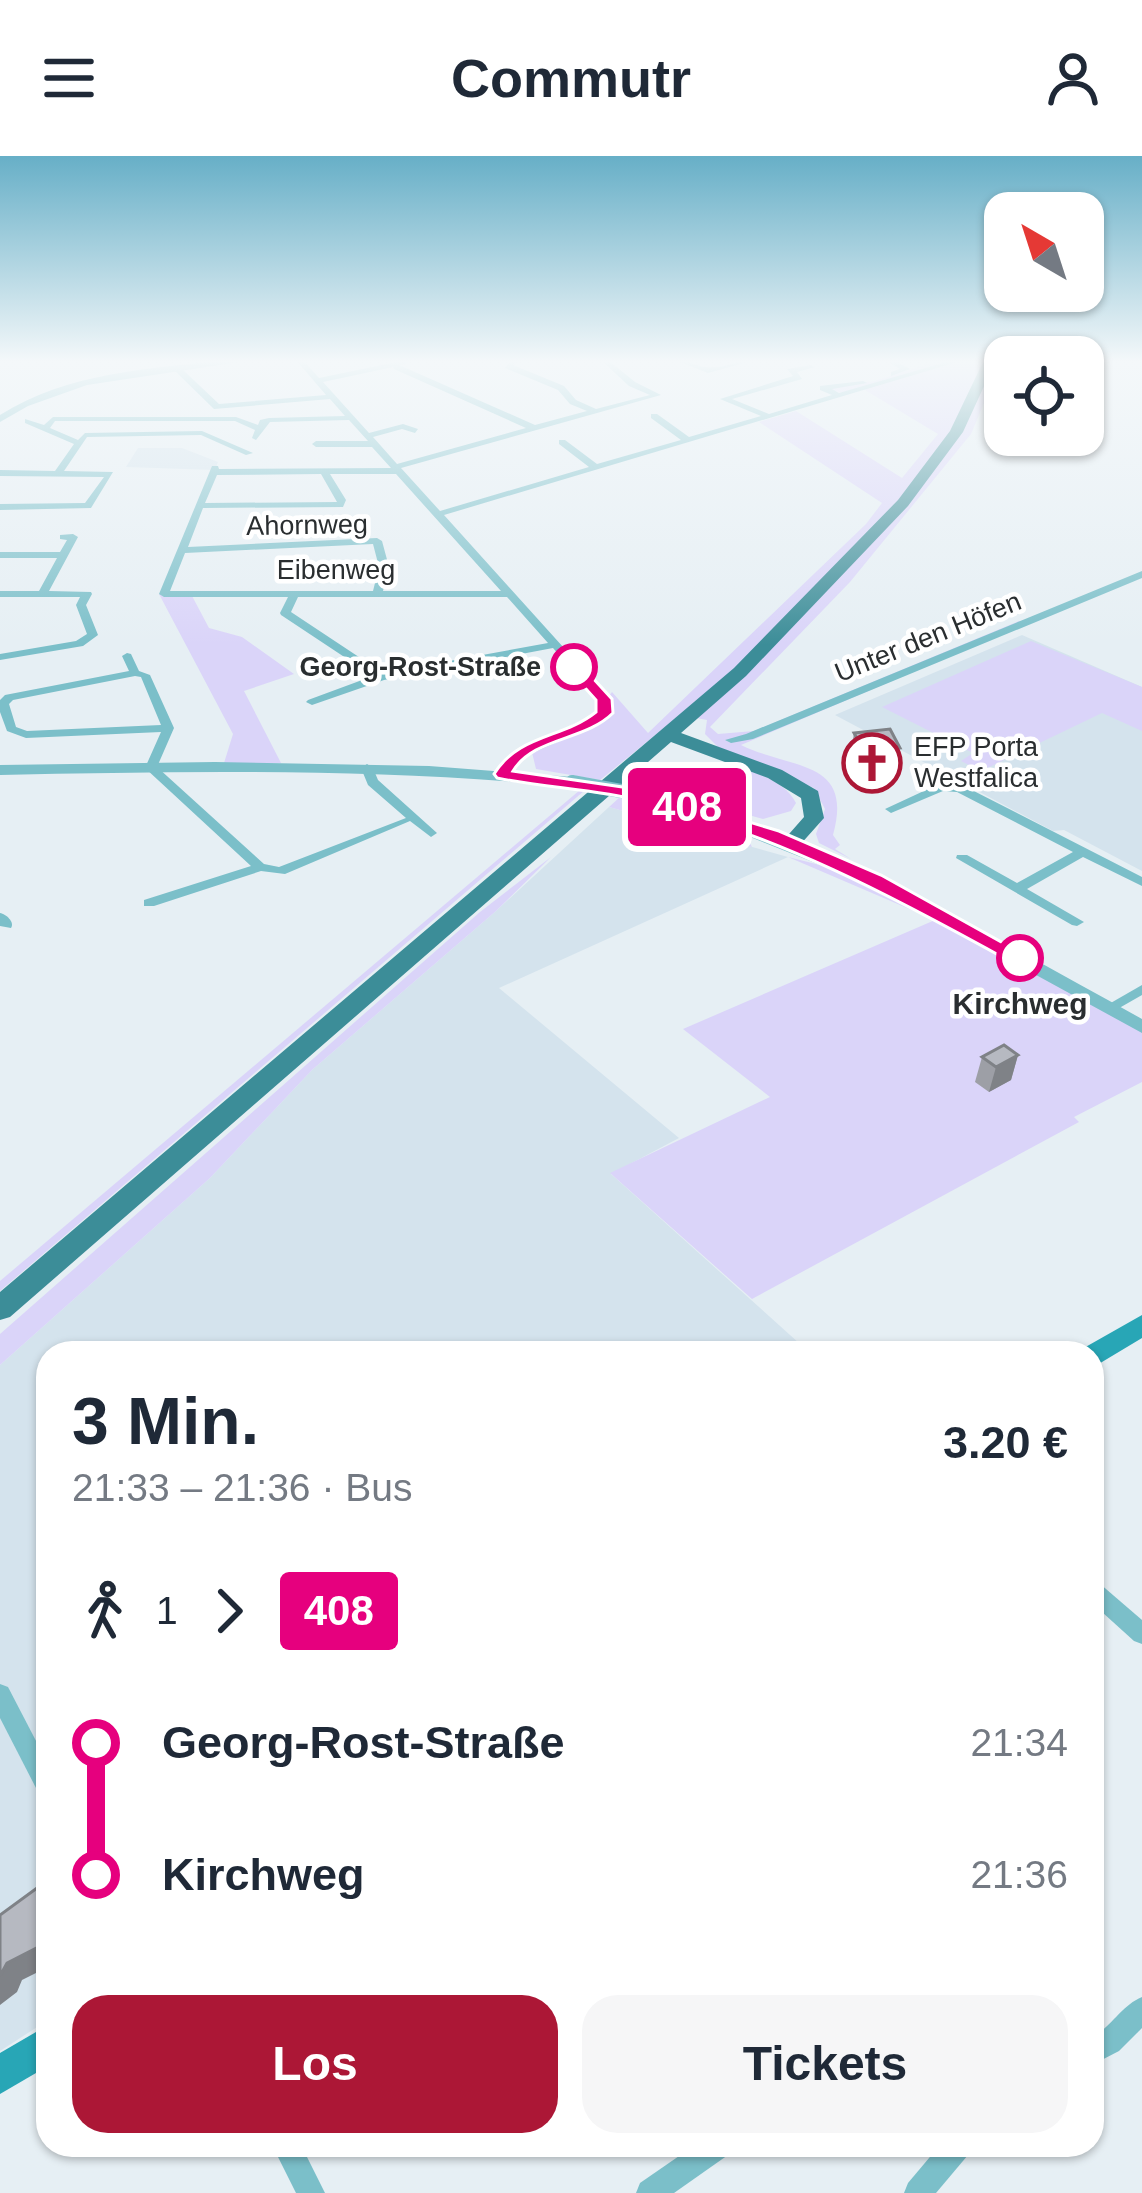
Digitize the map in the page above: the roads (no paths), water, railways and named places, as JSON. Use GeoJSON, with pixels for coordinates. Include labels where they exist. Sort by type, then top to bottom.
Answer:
{"type":"FeatureCollection","features":[{"type":"Feature","properties":{"kind":"main road"},"geometry":{"type":"LineString","coordinates":[[0,1309],[702,707],[903,503],[938,455]]}},
{"type":"Feature","properties":{"kind":"main road"},"geometry":{"type":"LineString","coordinates":[[702,707],[698,735],[705,749]]}},
{"type":"Feature","properties":{"kind":"main road"},"geometry":{"type":"LineString","coordinates":[[667,738],[750,765],[811,795],[814,818],[782,839]]}},
{"type":"Feature","properties":{"kind":"main road"},"geometry":{"type":"LineString","coordinates":[[604,792],[670,755],[705,749]]}},
{"type":"Feature","properties":{"kind":"main road"},"geometry":{"type":"LineString","coordinates":[[1104,1349],[1142,1324]]}},
{"type":"Feature","properties":{"kind":"main road"},"geometry":{"type":"LineString","coordinates":[[0,2075],[36,2052]]}},
{"type":"Feature","properties":{"kind":"street"},"geometry":{"type":"LineString","coordinates":[[59,472],[71,455]]}},
{"type":"Feature","properties":{"kind":"street"},"geometry":{"type":"LineString","coordinates":[[241,472],[248,455]]}},
{"type":"Feature","properties":{"kind":"street"},"geometry":{"type":"LineString","coordinates":[[384,455],[604,699],[604,713],[589,726],[531,746],[512,759],[503,774]]}},
{"type":"Feature","properties":{"kind":"street"},"geometry":{"type":"LineString","coordinates":[[184,550],[216,470],[396,469],[443,455]]}},
{"type":"Feature","properties":{"kind":"street"},"geometry":{"type":"LineString","coordinates":[[579,455],[596,468]]}},
{"type":"Feature","properties":{"kind":"street"},"geometry":{"type":"LineString","coordinates":[[437,514],[640,455]]}},
{"type":"Feature","properties":{"kind":"street"},"geometry":{"type":"LineString","coordinates":[[2,473],[16,459]]}},
{"type":"Feature","properties":{"kind":"street"},"geometry":{"type":"LineString","coordinates":[[204,506],[340,505],[342,500],[324,472]]}},
{"type":"Feature","properties":{"kind":"street"},"geometry":{"type":"LineString","coordinates":[[0,507],[88,506],[110,474],[2,473]]}},
{"type":"Feature","properties":{"kind":"street"},"geometry":{"type":"LineString","coordinates":[[42,594],[73,537],[63,537]]}},
{"type":"Feature","properties":{"kind":"street","name":"Ahornweg"},"geometry":{"type":"LineString","coordinates":[[184,550],[377,541],[384,567],[377,594]]}},
{"type":"Feature","properties":{"kind":"street","name":"Eibenweg"},"geometry":{"type":"LineString","coordinates":[[184,550],[164,594],[507,594]]}},
{"type":"Feature","properties":{"kind":"street"},"geometry":{"type":"LineString","coordinates":[[0,555],[62,555]]}},
{"type":"Feature","properties":{"kind":"street","name":"Unter den Höfen"},"geometry":{"type":"LineString","coordinates":[[731,740],[1142,574]]}},
{"type":"Feature","properties":{"kind":"street"},"geometry":{"type":"LineString","coordinates":[[0,594],[87,594],[81,605],[93,635],[86,642],[0,657]]}},
{"type":"Feature","properties":{"kind":"street"},"geometry":{"type":"LineString","coordinates":[[294,594],[285,613],[381,677]]}},
{"type":"Feature","properties":{"kind":"street"},"geometry":{"type":"LineString","coordinates":[[312,703],[381,677],[554,645]]}},
{"type":"Feature","properties":{"kind":"street"},"geometry":{"type":"LineString","coordinates":[[127,656],[134,673]]}},
{"type":"Feature","properties":{"kind":"street"},"geometry":{"type":"LineString","coordinates":[[151,768],[168,728],[145,675],[134,673],[9,697],[3,704],[11,729],[26,735],[168,728]]}},
{"type":"Feature","properties":{"kind":"street"},"geometry":{"type":"LineString","coordinates":[[151,768],[260,867]]}},
{"type":"Feature","properties":{"kind":"street"},"geometry":{"type":"LineString","coordinates":[[368,768],[372,782],[389,800],[431,833]]}},
{"type":"Feature","properties":{"kind":"street"},"geometry":{"type":"LineString","coordinates":[[0,770],[368,768],[503,774],[643,796],[782,839],[874,879],[1142,1027]]}},
{"type":"Feature","properties":{"kind":"street"},"geometry":{"type":"LineString","coordinates":[[892,809],[941,788],[960,789],[1142,882]]}},
{"type":"Feature","properties":{"kind":"street"},"geometry":{"type":"LineString","coordinates":[[149,903],[260,867],[280,871],[404,821]]}},
{"type":"Feature","properties":{"kind":"street"},"geometry":{"type":"LineString","coordinates":[[1018,889],[1084,850]]}},
{"type":"Feature","properties":{"kind":"street"},"geometry":{"type":"LineString","coordinates":[[962,858],[1077,922]]}},
{"type":"Feature","properties":{"kind":"street"},"geometry":{"type":"LineString","coordinates":[[1109,1008],[1142,989]]}},
{"type":"Feature","properties":{"kind":"street"},"geometry":{"type":"LineString","coordinates":[[1104,1601],[1142,1634]]}},
{"type":"Feature","properties":{"kind":"street"},"geometry":{"type":"LineString","coordinates":[[0,1695],[36,1765]]}},
{"type":"Feature","properties":{"kind":"street"},"geometry":{"type":"LineString","coordinates":[[1104,2045],[1142,2010]]}},
{"type":"Feature","properties":{"kind":"street"},"geometry":{"type":"LineString","coordinates":[[292,2157],[311,2193]]}},
{"type":"Feature","properties":{"kind":"street"},"geometry":{"type":"LineString","coordinates":[[650,2193],[701,2157]]}},
{"type":"Feature","properties":{"kind":"street"},"geometry":{"type":"LineString","coordinates":[[918,2193],[948,2157]]}},
{"type":"Feature","properties":{"kind":"place","name":"Georg-Rost-Straße"},"geometry":{"type":"Point","coordinates":[574,667]}},
{"type":"Feature","properties":{"kind":"place","name":"EFP Porta Westfalica"},"geometry":{"type":"Point","coordinates":[872,763]}},
{"type":"Feature","properties":{"kind":"place","name":"Kirchweg"},"geometry":{"type":"Point","coordinates":[1020,958]}}]}
